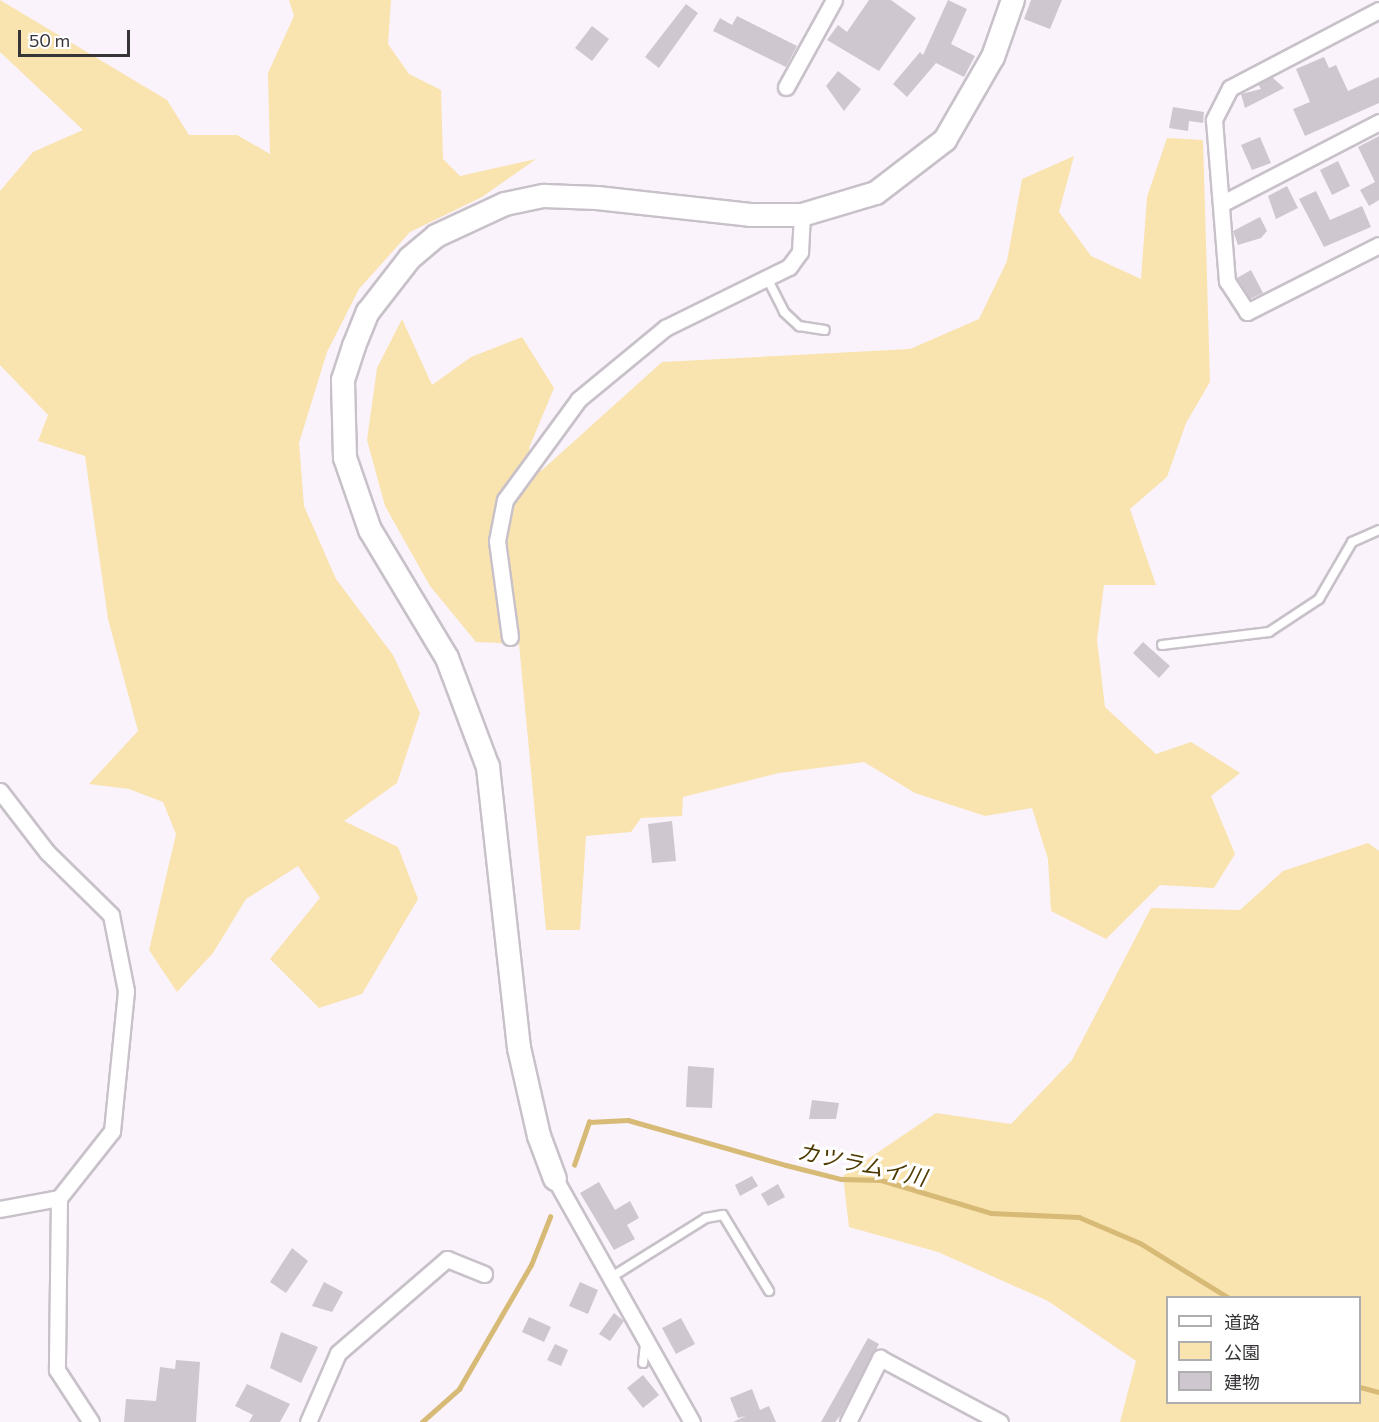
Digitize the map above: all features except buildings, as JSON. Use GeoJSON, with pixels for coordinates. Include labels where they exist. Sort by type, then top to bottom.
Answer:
{"type":"FeatureCollection","features":[{"type":"Feature","properties":{"kind":"street"},"geometry":{"type":"LineString","coordinates":[[786,87],[834,0]]}},
{"type":"Feature","properties":{"kind":"street"},"geometry":{"type":"LineString","coordinates":[[692,1422],[555,1179],[538,1136],[519,1048],[488,767],[447,658],[370,531],[355,494],[345,458],[343,380],[368,312],[410,258],[436,236],[505,204],[544,196],[597,198],[750,215],[802,215],[876,193],[945,140],[993,57],[1013,0]]}},
{"type":"Feature","properties":{"kind":"street"},"geometry":{"type":"LineString","coordinates":[[1379,10],[1230,88],[1214,120],[1227,281],[1247,312],[1379,245]]}},
{"type":"Feature","properties":{"kind":"street"},"geometry":{"type":"LineString","coordinates":[[1221,204],[1379,122]]}},
{"type":"Feature","properties":{"kind":"street"},"geometry":{"type":"LineString","coordinates":[[510,637],[497,540],[505,500],[579,399],[665,328],[768,280],[800,252],[802,215]]}},
{"type":"Feature","properties":{"kind":"street"},"geometry":{"type":"LineString","coordinates":[[0,791],[47,852],[111,915],[126,992],[112,1131],[59,1198],[57,1370],[91,1422]]}},
{"type":"Feature","properties":{"kind":"street"},"geometry":{"type":"LineString","coordinates":[[0,1209],[59,1198]]}},
{"type":"Feature","properties":{"kind":"street"},"geometry":{"type":"LineString","coordinates":[[308,1422],[338,1353],[447,1259],[484,1274]]}},
{"type":"Feature","properties":{"kind":"street"},"geometry":{"type":"LineString","coordinates":[[848,1422],[880,1358],[1000,1422]]}},
{"type":"Feature","properties":{"kind":"lane"},"geometry":{"type":"LineString","coordinates":[[768,280],[784,312],[799,326],[825,330]]}},
{"type":"Feature","properties":{"kind":"lane"},"geometry":{"type":"LineString","coordinates":[[1162,645],[1269,632],[1319,599],[1352,542],[1379,530]]}},
{"type":"Feature","properties":{"kind":"lane"},"geometry":{"type":"LineString","coordinates":[[610,1278],[706,1218],[723,1215],[768,1291]]}},
{"type":"Feature","properties":{"kind":"lane"},"geometry":{"type":"LineString","coordinates":[[643,1363],[646,1340]]}},
{"type":"Feature","properties":{"kind":"green space"},"geometry":{"type":"Polygon","coordinates":[[[0,0],[167,100],[189,135],[237,135],[270,154],[268,73],[294,16],[289,0],[391,0],[388,44],[409,74],[441,90],[443,159],[460,176],[536,159],[482,197],[410,232],[359,289],[327,352],[299,443],[304,506],[336,579],[393,655],[420,713],[397,783],[344,821],[398,847],[418,899],[362,994],[319,1008],[270,959],[320,898],[298,866],[246,899],[213,953],[177,992],[149,950],[176,834],[163,802],[129,789],[89,784],[138,731],[108,619],[85,456],[38,441],[48,415],[0,365],[0,191],[33,152],[83,130],[0,52],[0,0]]]}},
{"type":"Feature","properties":{"kind":"green space"},"geometry":{"type":"Polygon","coordinates":[[[1167,138],[1203,140],[1210,382],[1186,423],[1167,477],[1130,509],[1156,585],[1104,585],[1097,640],[1105,707],[1156,754],[1191,742],[1240,773],[1211,796],[1235,854],[1214,888],[1160,885],[1106,939],[1051,911],[1048,859],[1032,808],[985,816],[915,793],[864,762],[779,773],[683,797],[682,816],[641,818],[631,832],[586,836],[580,930],[546,930],[519,644],[476,642],[430,586],[385,506],[367,440],[377,368],[402,319],[432,385],[471,357],[522,337],[554,388],[529,448],[541,471],[662,362],[910,349],[979,319],[1007,261],[1022,179],[1074,156],[1059,212],[1091,256],[1141,279],[1147,197],[1167,138]]]}},
{"type":"Feature","properties":{"kind":"green space"},"geometry":{"type":"Polygon","coordinates":[[[1368,843],[1379,851],[1379,1422],[1120,1422],[1136,1361],[1048,1301],[938,1252],[849,1227],[843,1176],[936,1113],[1011,1124],[1072,1060],[1151,908],[1240,910],[1283,871],[1368,843]]]}},
{"type":"Feature","properties":{"kind":"waterway","name":"カツラムイ川"},"geometry":{"type":"LineString","coordinates":[[574,1165],[589,1122],[628,1120],[841,1179],[881,1180],[991,1213],[1079,1217],[1140,1243],[1226,1296]]}},
{"type":"Feature","properties":{"kind":"waterway","name":"カツラムイ川"},"geometry":{"type":"LineString","coordinates":[[422,1422],[459,1389],[531,1265],[550,1217]]}},
{"type":"Feature","properties":{"kind":"waterway","name":"カツラムイ川"},"geometry":{"type":"LineString","coordinates":[[1361,1387],[1379,1392]]}}]}
